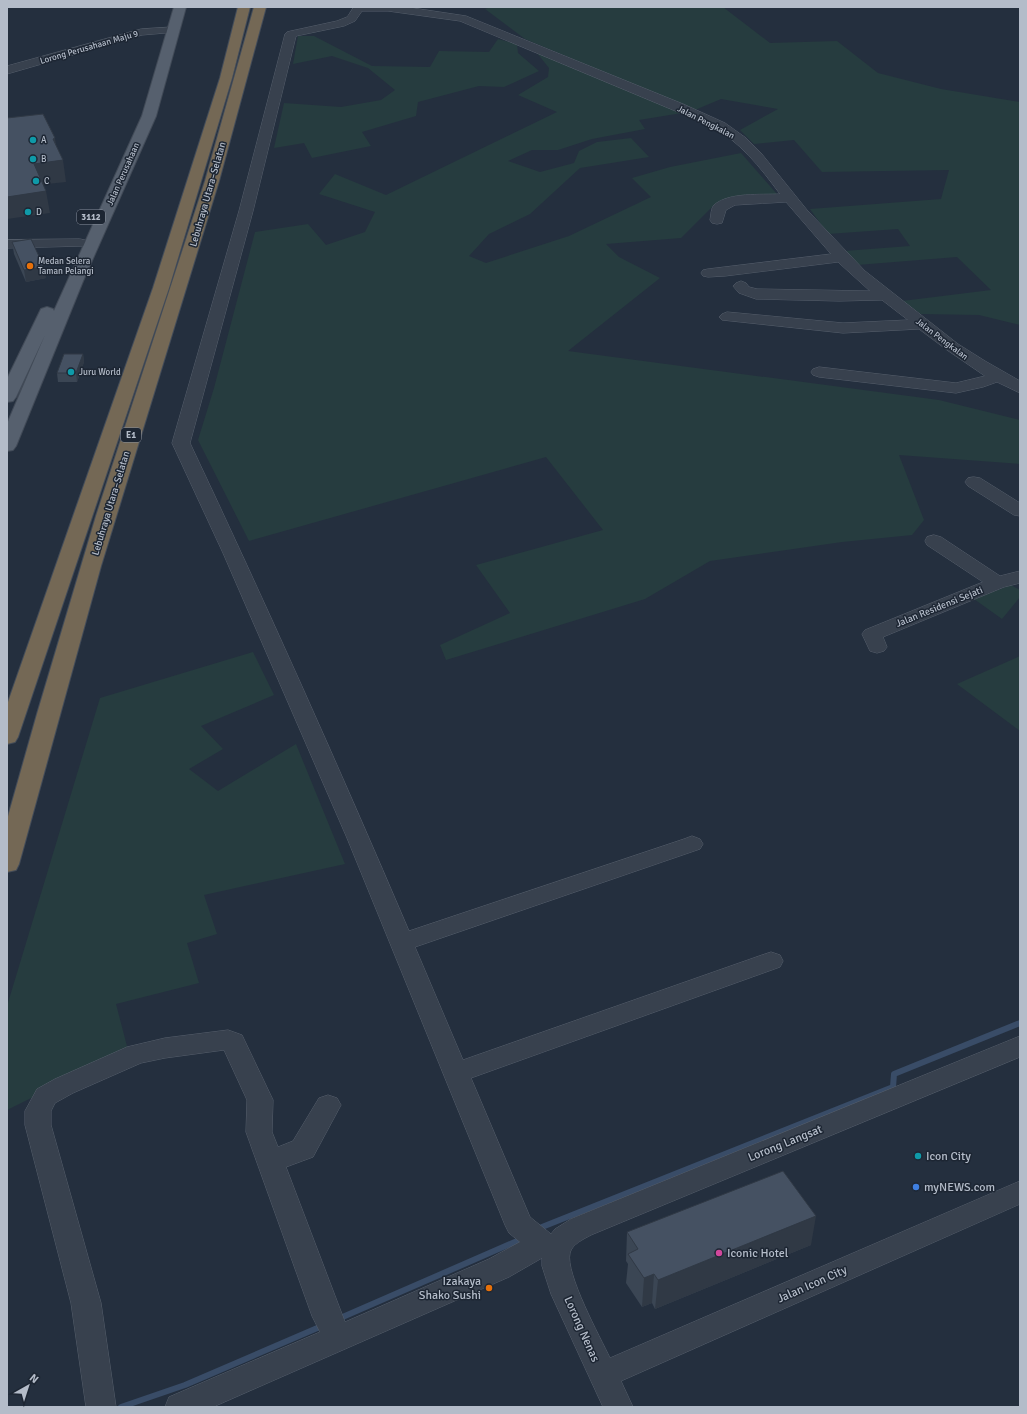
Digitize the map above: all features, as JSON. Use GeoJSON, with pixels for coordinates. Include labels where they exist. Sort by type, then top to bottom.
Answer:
{"type":"FeatureCollection","features":[{"type":"Feature","properties":{"kind":"highway","name":"Lebuhraya Utara–Selatan"},"geometry":{"type":"LineString","coordinates":[[7,737],[161,288],[226,78],[244,7]]}},
{"type":"Feature","properties":{"kind":"highway","name":"Lebuhraya Utara–Selatan"},"geometry":{"type":"LineString","coordinates":[[7,864],[43,732],[114,490],[190,252],[249,51],[260,7]]}},
{"type":"Feature","properties":{"kind":"main road","name":"Jalan Perusahaan"},"geometry":{"type":"LineString","coordinates":[[7,446],[75,281],[149,116],[180,7]]}},
{"type":"Feature","properties":{"kind":"main road"},"geometry":{"type":"LineString","coordinates":[[153,44],[159,24]]}},
{"type":"Feature","properties":{"kind":"main road","name":"Jalan Perusahaan"},"geometry":{"type":"LineString","coordinates":[[7,397],[80,243],[121,145]]}},
{"type":"Feature","properties":{"kind":"street"},"geometry":{"type":"LineString","coordinates":[[452,16],[470,7]]}},
{"type":"Feature","properties":{"kind":"street","name":"Jalan Pengkalan"},"geometry":{"type":"LineString","coordinates":[[359,8],[388,8],[462,18],[679,107],[732,133],[762,161],[790,198],[843,257],[868,282],[968,358],[997,377],[1020,388]]}},
{"type":"Feature","properties":{"kind":"street","name":"Lorong Nenas"},"geometry":{"type":"LineString","coordinates":[[359,8],[351,19],[340,24],[291,34],[246,211],[181,443],[232,553],[346,809],[457,1074],[538,1239],[556,1266],[566,1294],[618,1407]]}},
{"type":"Feature","properties":{"kind":"street","name":"Lorong Perusahaan Maju 9"},"geometry":{"type":"LineString","coordinates":[[7,70],[141,32],[159,24],[173,30]]}},
{"type":"Feature","properties":{"kind":"street"},"geometry":{"type":"LineString","coordinates":[[717,220],[719,208],[732,201],[790,198]]}},
{"type":"Feature","properties":{"kind":"street"},"geometry":{"type":"LineString","coordinates":[[7,244],[80,243]]}},
{"type":"Feature","properties":{"kind":"street"},"geometry":{"type":"LineString","coordinates":[[708,273],[748,269],[814,259],[843,257]]}},
{"type":"Feature","properties":{"kind":"street"},"geometry":{"type":"LineString","coordinates":[[741,286],[744,290],[756,294],[840,296],[884,295]]}},
{"type":"Feature","properties":{"kind":"street"},"geometry":{"type":"LineString","coordinates":[[727,317],[843,328],[922,324]]}},
{"type":"Feature","properties":{"kind":"street"},"geometry":{"type":"LineString","coordinates":[[819,372],[956,388],[977,384],[997,377]]}},
{"type":"Feature","properties":{"kind":"street"},"geometry":{"type":"LineString","coordinates":[[974,482],[1020,511]]}},
{"type":"Feature","properties":{"kind":"street"},"geometry":{"type":"LineString","coordinates":[[934,541],[997,583]]}},
{"type":"Feature","properties":{"kind":"street","name":"Jalan Residensi Sejati"},"geometry":{"type":"LineString","coordinates":[[877,647],[872,634],[997,583],[1020,577]]}},
{"type":"Feature","properties":{"kind":"street"},"geometry":{"type":"LineString","coordinates":[[402,942],[692,844]]}},
{"type":"Feature","properties":{"kind":"street"},"geometry":{"type":"LineString","coordinates":[[457,1074],[771,961]]}},
{"type":"Feature","properties":{"kind":"street"},"geometry":{"type":"LineString","coordinates":[[101,1407],[86,1303],[38,1125],[38,1111],[46,1096],[64,1086],[136,1054],[165,1048],[232,1040],[260,1100],[259,1132],[333,1328]]}},
{"type":"Feature","properties":{"kind":"street","name":"Lorong Langsat"},"geometry":{"type":"LineString","coordinates":[[538,1239],[565,1236],[580,1227],[1020,1046]]}},
{"type":"Feature","properties":{"kind":"street"},"geometry":{"type":"LineString","coordinates":[[270,1162],[303,1149],[328,1105]]}},
{"type":"Feature","properties":{"kind":"street","name":"Jalan Icon City"},"geometry":{"type":"LineString","coordinates":[[604,1375],[1020,1192]]}},
{"type":"Feature","properties":{"kind":"street"},"geometry":{"type":"LineString","coordinates":[[180,1407],[333,1328],[499,1268],[525,1252],[538,1239]]}},
{"type":"Feature","properties":{"kind":"green space"},"geometry":{"type":"Polygon","coordinates":[[[491,7],[723,7],[770,43],[837,41],[878,73],[941,89],[1020,102],[1020,325],[979,315],[921,314],[902,301],[991,290],[957,257],[857,265],[844,251],[910,246],[898,229],[828,234],[810,209],[941,199],[949,170],[822,172],[794,140],[754,144],[740,130],[778,109],[721,99],[695,110],[525,39],[485,9],[491,7]]]}},
{"type":"Feature","properties":{"kind":"green space"},"geometry":{"type":"Polygon","coordinates":[[[298,36],[314,36],[372,66],[430,67],[439,51],[489,52],[498,39],[517,44],[518,53],[539,71],[504,87],[479,86],[418,102],[416,116],[362,132],[371,146],[312,158],[304,143],[274,148],[284,103],[341,107],[381,100],[395,90],[368,68],[332,56],[293,64],[298,36]]]}},
{"type":"Feature","properties":{"kind":"green space"},"geometry":{"type":"Polygon","coordinates":[[[537,53],[682,113],[639,120],[645,129],[592,139],[558,150],[532,150],[508,161],[540,172],[574,163],[579,151],[597,142],[631,138],[649,157],[580,168],[530,214],[489,234],[469,256],[486,263],[569,236],[651,197],[632,178],[670,167],[741,153],[777,194],[725,199],[713,206],[681,238],[606,244],[619,257],[660,278],[568,351],[939,400],[1020,420],[1020,464],[899,455],[924,520],[912,535],[842,542],[710,561],[645,599],[446,660],[440,645],[510,613],[476,565],[603,530],[546,457],[249,541],[198,440],[214,388],[255,232],[308,224],[326,245],[365,232],[375,212],[319,194],[335,174],[386,195],[557,112],[518,95],[548,77],[549,68],[537,53]]]}},
{"type":"Feature","properties":{"kind":"green space"},"geometry":{"type":"Polygon","coordinates":[[[1011,585],[1020,590],[1020,597],[1002,619],[974,599],[1011,585]]]}},
{"type":"Feature","properties":{"kind":"green space"},"geometry":{"type":"Polygon","coordinates":[[[253,652],[274,695],[201,726],[223,749],[189,769],[218,791],[296,744],[345,864],[204,895],[217,934],[187,943],[199,983],[116,1004],[128,1050],[7,1110],[7,1006],[100,698],[253,652]]]}},
{"type":"Feature","properties":{"kind":"green space"},"geometry":{"type":"Polygon","coordinates":[[[1020,656],[1020,731],[957,684],[1020,656]]]}},
{"type":"Feature","properties":{"kind":"building"},"geometry":{"type":"Polygon","coordinates":[[[43,114],[55,138],[53,139],[63,160],[34,164],[46,191],[7,197],[7,118],[43,114]]]}},
{"type":"Feature","properties":{"kind":"building"},"geometry":{"type":"Polygon","coordinates":[[[31,239],[44,267],[24,270],[12,242],[31,239]]]}},
{"type":"Feature","properties":{"kind":"building"},"geometry":{"type":"Polygon","coordinates":[[[64,354],[83,354],[76,373],[57,373],[64,354]]]}},
{"type":"Feature","properties":{"kind":"building"},"geometry":{"type":"Polygon","coordinates":[[[783,1171],[816,1216],[658,1280],[654,1274],[644,1278],[628,1254],[638,1249],[627,1232],[783,1171]]]}},
{"type":"Feature","properties":{"kind":"waterway"},"geometry":{"type":"LineString","coordinates":[[537,1229],[893,1087],[894,1074],[1020,1023]]}},
{"type":"Feature","properties":{"kind":"waterway"},"geometry":{"type":"LineString","coordinates":[[338,1319],[524,1238]]}},
{"type":"Feature","properties":{"kind":"waterway"},"geometry":{"type":"LineString","coordinates":[[121,1407],[185,1385],[322,1326]]}},
{"type":"Feature","properties":{"kind":"place","name":"A"},"geometry":{"type":"Point","coordinates":[33,140]}},
{"type":"Feature","properties":{"kind":"place","name":"B"},"geometry":{"type":"Point","coordinates":[33,159]}},
{"type":"Feature","properties":{"kind":"place","name":"C"},"geometry":{"type":"Point","coordinates":[36,181]}},
{"type":"Feature","properties":{"kind":"place","name":"D"},"geometry":{"type":"Point","coordinates":[28,212]}},
{"type":"Feature","properties":{"kind":"place","name":"Medan Selera Taman Pelangi"},"geometry":{"type":"Point","coordinates":[30,266]}},
{"type":"Feature","properties":{"kind":"place","name":"Juru World"},"geometry":{"type":"Point","coordinates":[71,372]}},
{"type":"Feature","properties":{"kind":"place","name":"Icon City"},"geometry":{"type":"Point","coordinates":[918,1156]}},
{"type":"Feature","properties":{"kind":"place","name":"myNEWS.com"},"geometry":{"type":"Point","coordinates":[916,1187]}},
{"type":"Feature","properties":{"kind":"place","name":"Iconic Hotel"},"geometry":{"type":"Point","coordinates":[719,1253]}},
{"type":"Feature","properties":{"kind":"place","name":"Izakaya Shako Sushi"},"geometry":{"type":"Point","coordinates":[489,1288]}}]}
